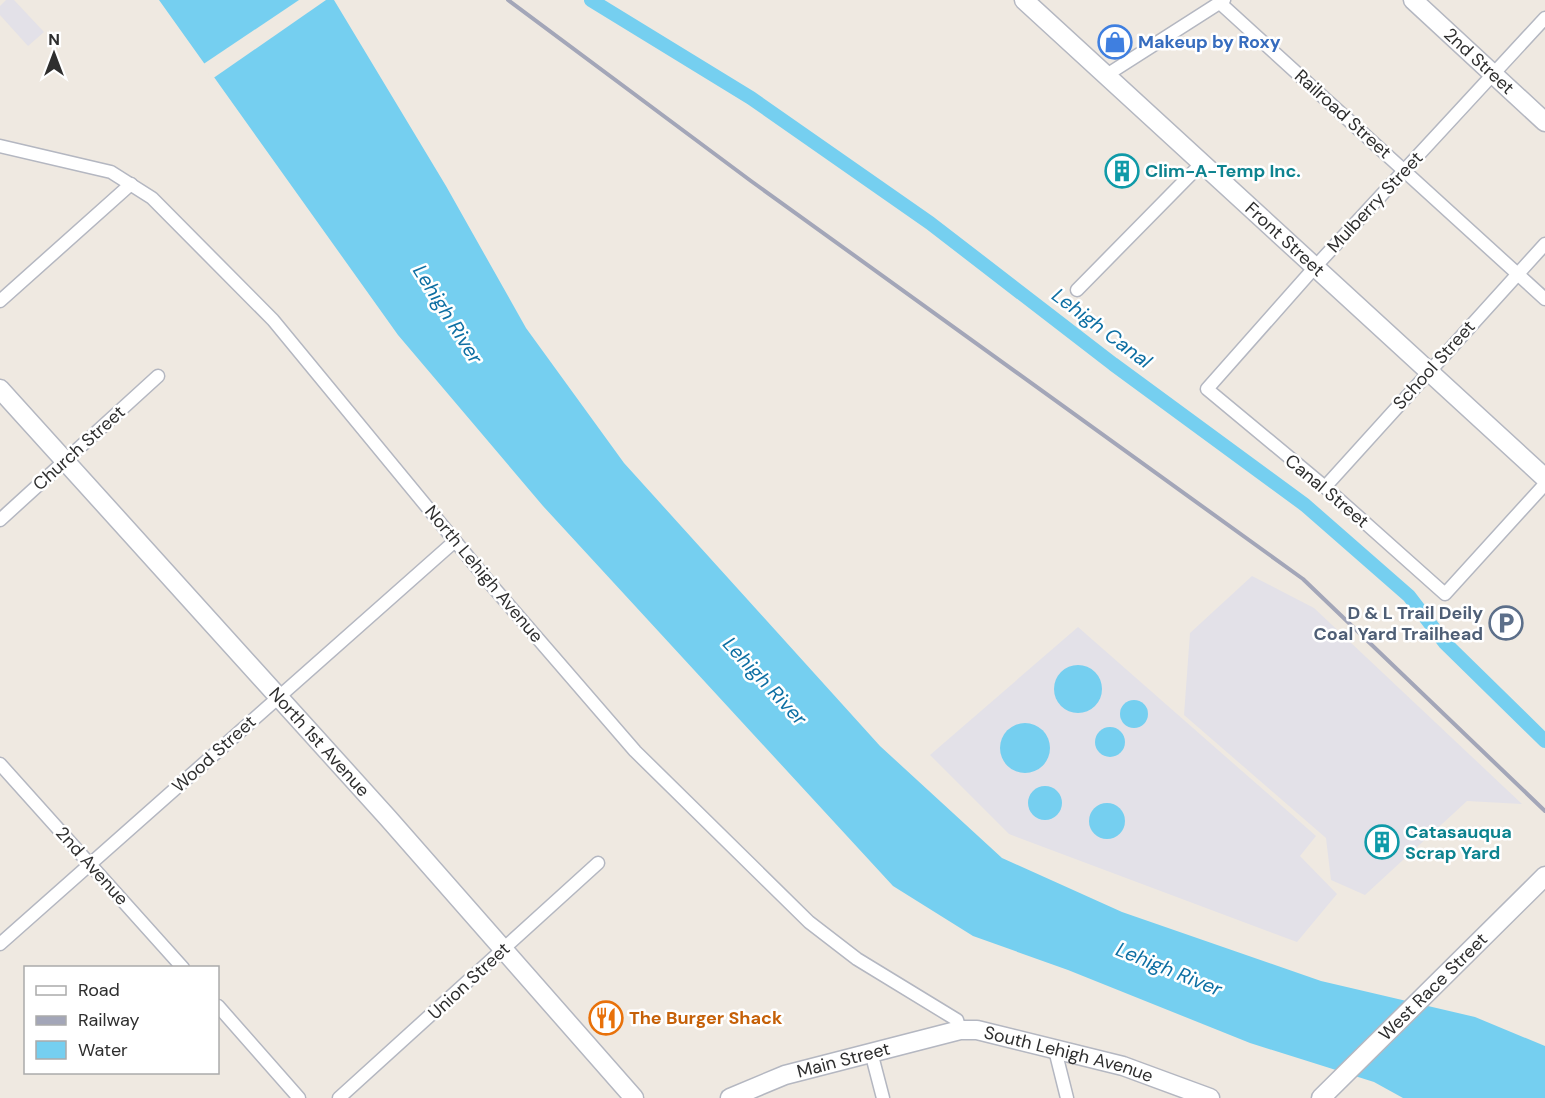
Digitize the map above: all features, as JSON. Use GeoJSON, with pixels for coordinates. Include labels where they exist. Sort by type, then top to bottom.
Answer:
{"type":"FeatureCollection","features":[{"type":"Feature","properties":{"kind":"main road","name":"Front Street"},"geometry":{"type":"LineString","coordinates":[[1024,0],[1545,478]]}},
{"type":"Feature","properties":{"kind":"main road","name":"2nd Street"},"geometry":{"type":"LineString","coordinates":[[1413,0],[1545,122]]}},
{"type":"Feature","properties":{"kind":"main road","name":"North 1st Avenue"},"geometry":{"type":"LineString","coordinates":[[0,389],[278,697],[634,1098]]}},
{"type":"Feature","properties":{"kind":"main road","name":"West Race Street"},"geometry":{"type":"LineString","coordinates":[[1321,1098],[1545,876]]}},
{"type":"Feature","properties":{"kind":"main road","name":"South Lehigh Avenue"},"geometry":{"type":"LineString","coordinates":[[960,1030],[977,1030],[1124,1066],[1210,1098]]}},
{"type":"Feature","properties":{"kind":"main road","name":"Main Street"},"geometry":{"type":"LineString","coordinates":[[730,1098],[785,1075],[960,1030]]}},
{"type":"Feature","properties":{"kind":"street"},"geometry":{"type":"LineString","coordinates":[[1106,76],[1222,1]]}},
{"type":"Feature","properties":{"kind":"street","name":"Railroad Street"},"geometry":{"type":"LineString","coordinates":[[1222,1],[1545,299]]}},
{"type":"Feature","properties":{"kind":"street","name":"Mulberry Street"},"geometry":{"type":"LineString","coordinates":[[1208,389],[1315,267],[1545,18]]}},
{"type":"Feature","properties":{"kind":"street","name":"North Lehigh Avenue"},"geometry":{"type":"LineString","coordinates":[[0,146],[100,169],[131,184],[160,206],[260,305],[455,541],[635,752],[809,922],[857,959],[957,1020],[960,1030]]}},
{"type":"Feature","properties":{"kind":"street"},"geometry":{"type":"LineString","coordinates":[[1077,290],[1202,163]]}},
{"type":"Feature","properties":{"kind":"street"},"geometry":{"type":"LineString","coordinates":[[0,301],[131,184]]}},
{"type":"Feature","properties":{"kind":"street","name":"School Street"},"geometry":{"type":"LineString","coordinates":[[1324,487],[1545,244]]}},
{"type":"Feature","properties":{"kind":"street","name":"Church Street"},"geometry":{"type":"LineString","coordinates":[[0,520],[158,376]]}},
{"type":"Feature","properties":{"kind":"street","name":"Canal Street"},"geometry":{"type":"LineString","coordinates":[[1208,389],[1445,594],[1545,484]]}},
{"type":"Feature","properties":{"kind":"street","name":"Wood Street"},"geometry":{"type":"LineString","coordinates":[[0,944],[455,541]]}},
{"type":"Feature","properties":{"kind":"street","name":"2nd Avenue"},"geometry":{"type":"LineString","coordinates":[[0,764],[181,966]]}},
{"type":"Feature","properties":{"kind":"street","name":"Union Street"},"geometry":{"type":"LineString","coordinates":[[339,1098],[598,863]]}},
{"type":"Feature","properties":{"kind":"street"},"geometry":{"type":"LineString","coordinates":[[219,1007],[299,1098]]}},
{"type":"Feature","properties":{"kind":"street"},"geometry":{"type":"LineString","coordinates":[[1055,1050],[1067,1098]]}},
{"type":"Feature","properties":{"kind":"street"},"geometry":{"type":"LineString","coordinates":[[872,1052],[883,1098]]}},
{"type":"Feature","properties":{"kind":"shaded area"},"geometry":{"type":"Polygon","coordinates":[[[6,0],[14,0],[44,32],[28,46],[0,15],[0,6],[6,0]]]}},
{"type":"Feature","properties":{"kind":"shaded area","name":"Catasauqua Scrap Yard"},"geometry":{"type":"Polygon","coordinates":[[[1252,576],[1314,608],[1522,804],[1467,801],[1365,895],[1331,880],[1326,838],[1184,715],[1190,633],[1252,576]]]}},
{"type":"Feature","properties":{"kind":"shaded area"},"geometry":{"type":"Polygon","coordinates":[[[1078,627],[1316,836],[1300,856],[1337,894],[1297,942],[1009,834],[930,755],[1078,627]]]}},
{"type":"Feature","properties":{"kind":"water","name":"Lehigh River"},"geometry":{"type":"Polygon","coordinates":[[[159,0],[334,0],[446,186],[526,328],[624,463],[880,746],[1002,858],[1122,912],[1321,981],[1475,1017],[1545,1046],[1545,1098],[1403,1098],[1374,1082],[1250,1043],[1068,970],[973,936],[893,886],[543,506],[398,335],[159,0]]]}},
{"type":"Feature","properties":{"kind":"water"},"geometry":{"type":"Polygon","coordinates":[[[1078,665],[1095,672],[1102,689],[1095,706],[1078,713],[1061,706],[1054,689],[1061,672],[1078,665]]]}},
{"type":"Feature","properties":{"kind":"water"},"geometry":{"type":"Polygon","coordinates":[[[1134,700],[1144,704],[1148,714],[1144,724],[1134,728],[1124,724],[1120,714],[1124,704],[1134,700]]]}},
{"type":"Feature","properties":{"kind":"water"},"geometry":{"type":"Polygon","coordinates":[[[1025,723],[1043,730],[1050,748],[1043,766],[1025,773],[1007,766],[1000,748],[1007,730],[1025,723]]]}},
{"type":"Feature","properties":{"kind":"water"},"geometry":{"type":"Polygon","coordinates":[[[1110,727],[1120,732],[1125,742],[1120,752],[1110,757],[1100,752],[1095,742],[1100,732],[1110,727]]]}},
{"type":"Feature","properties":{"kind":"water"},"geometry":{"type":"Polygon","coordinates":[[[1045,786],[1057,791],[1062,803],[1057,815],[1045,820],[1033,815],[1028,803],[1033,791],[1045,786]]]}},
{"type":"Feature","properties":{"kind":"water"},"geometry":{"type":"Polygon","coordinates":[[[1107,803],[1120,808],[1125,821],[1120,834],[1107,839],[1094,834],[1089,821],[1094,808],[1107,803]]]}},
{"type":"Feature","properties":{"kind":"pier"},"geometry":{"type":"Polygon","coordinates":[[[299,0],[326,0],[212,79],[202,65],[299,0]]]}},
{"type":"Feature","properties":{"kind":"waterway","name":"Lehigh Canal"},"geometry":{"type":"LineString","coordinates":[[591,0],[751,98],[930,223],[1113,364],[1305,505],[1409,596],[1445,643],[1545,741]]}},
{"type":"Feature","properties":{"kind":"railway"},"geometry":{"type":"LineString","coordinates":[[508,0],[751,181],[1303,579],[1545,811]]}},
{"type":"Feature","properties":{"kind":"place","name":"Makeup by Roxy"},"geometry":{"type":"Point","coordinates":[1115,42]}},
{"type":"Feature","properties":{"kind":"place","name":"Clim-A-Temp Inc."},"geometry":{"type":"Point","coordinates":[1122,171]}},
{"type":"Feature","properties":{"kind":"place","name":"D & L Trail Deily Coal Yard Trailhead"},"geometry":{"type":"Point","coordinates":[1506,623]}},
{"type":"Feature","properties":{"kind":"place","name":"Catasauqua Scrap Yard"},"geometry":{"type":"Point","coordinates":[1382,842]}},
{"type":"Feature","properties":{"kind":"place","name":"The Burger Shack"},"geometry":{"type":"Point","coordinates":[606,1018]}}]}
